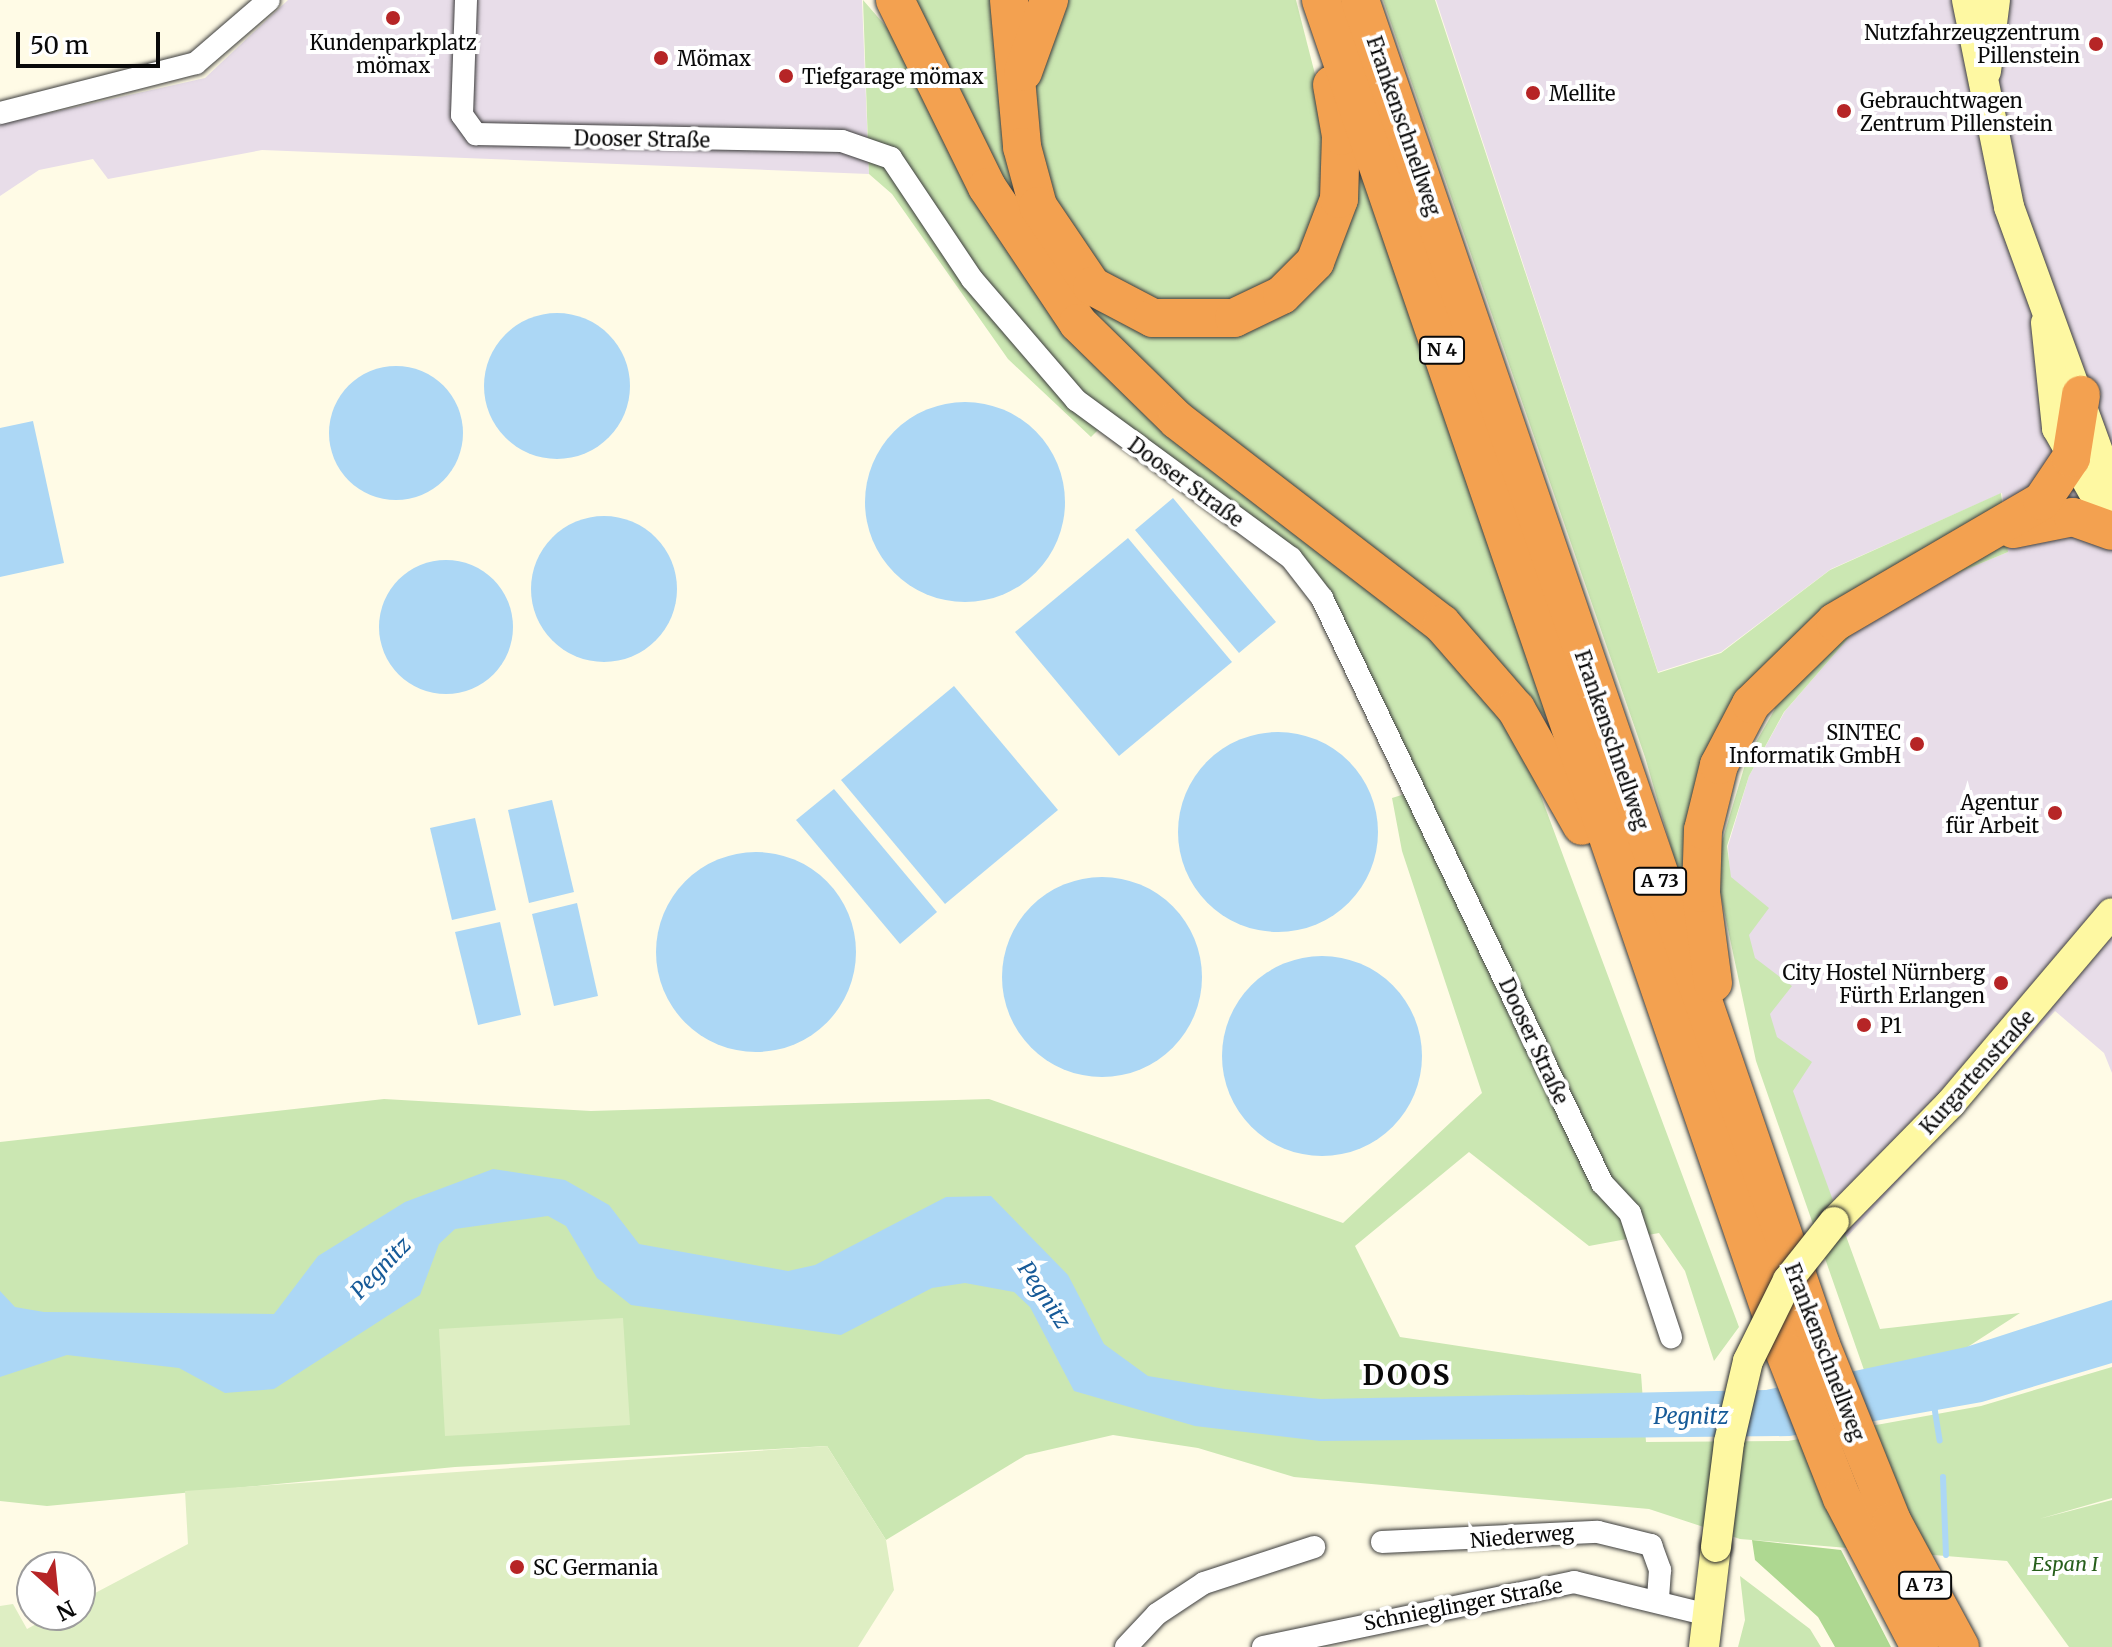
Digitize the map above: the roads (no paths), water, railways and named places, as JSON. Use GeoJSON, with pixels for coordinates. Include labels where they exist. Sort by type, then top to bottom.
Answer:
{"type":"FeatureCollection","features":[{"type":"Feature","properties":{"kind":"highway"},"geometry":{"type":"LineString","coordinates":[[875,0],[908,36]]}},
{"type":"Feature","properties":{"kind":"highway"},"geometry":{"type":"LineString","coordinates":[[895,0],[908,36],[1014,235],[1096,343],[1177,420],[1418,601],[1503,692],[1563,786],[1672,1027]]}},
{"type":"Feature","properties":{"kind":"highway"},"geometry":{"type":"LineString","coordinates":[[1009,0],[1019,110],[1038,206],[1092,286],[1153,318],[1234,318],[1299,281],[1333,222],[1341,136],[1319,0]]}},
{"type":"Feature","properties":{"kind":"highway"},"geometry":{"type":"LineString","coordinates":[[1019,110],[1029,48],[1049,0]]}},
{"type":"Feature","properties":{"kind":"highway","name":"Frankenschnellweg"},"geometry":{"type":"LineString","coordinates":[[1319,0],[1578,694],[1727,1073],[1821,1345],[1892,1521],[1960,1647]]}},
{"type":"Feature","properties":{"kind":"highway","name":"Frankenschnellweg"},"geometry":{"type":"LineString","coordinates":[[1360,0],[1578,694],[1672,1027],[1784,1351],[1855,1525],[1920,1647]]}},
{"type":"Feature","properties":{"kind":"highway"},"geometry":{"type":"LineString","coordinates":[[1727,1073],[1701,862],[1709,797],[1733,734],[1771,679],[1817,635],[1995,533],[2042,501],[2071,458],[2081,395]]}},
{"type":"Feature","properties":{"kind":"highway"},"geometry":{"type":"LineString","coordinates":[[1995,533],[2073,517],[2112,528]]}},
{"type":"Feature","properties":{"kind":"main road"},"geometry":{"type":"LineString","coordinates":[[1967,0],[1996,157],[2046,323],[2081,395],[2112,490]]}},
{"type":"Feature","properties":{"kind":"main road"},"geometry":{"type":"LineString","coordinates":[[1984,81],[1995,0]]}},
{"type":"Feature","properties":{"kind":"main road"},"geometry":{"type":"LineString","coordinates":[[2046,323],[2053,410],[2071,458],[2112,528]]}},
{"type":"Feature","properties":{"kind":"main road","name":"Kurgartenstraße"},"geometry":{"type":"LineString","coordinates":[[1704,1647],[1729,1442],[1748,1361],[1783,1288],[1834,1222],[1967,1086],[2112,913]]}},
{"type":"Feature","properties":{"kind":"street"},"geometry":{"type":"LineString","coordinates":[[0,113],[196,63],[269,0]]}},
{"type":"Feature","properties":{"kind":"street","name":"Dooser Straße"},"geometry":{"type":"LineString","coordinates":[[466,0],[462,115],[476,134],[842,141],[891,158],[972,279],[1076,400],[1291,558],[1322,598],[1602,1183],[1630,1213],[1671,1337]]}},
{"type":"Feature","properties":{"kind":"street","name":"Niederweg"},"geometry":{"type":"LineString","coordinates":[[1382,1542],[1598,1532],[1651,1545],[1660,1570],[1658,1601]]}},
{"type":"Feature","properties":{"kind":"street"},"geometry":{"type":"LineString","coordinates":[[1126,1647],[1157,1614],[1204,1583],[1314,1547]]}},
{"type":"Feature","properties":{"kind":"street","name":"Schnieglinger Straße"},"geometry":{"type":"LineString","coordinates":[[1263,1647],[1552,1584],[1601,1585],[1708,1615]]}},
{"type":"Feature","properties":{"kind":"water"},"geometry":{"type":"Polygon","coordinates":[[[557,313],[585,319],[609,334],[624,358],[630,386],[624,414],[609,438],[585,453],[557,459],[529,453],[505,438],[490,414],[484,386],[490,358],[505,334],[529,319],[557,313]]]}},
{"type":"Feature","properties":{"kind":"water"},"geometry":{"type":"Polygon","coordinates":[[[396,366],[422,371],[443,386],[458,407],[463,433],[458,459],[443,480],[422,495],[396,500],[370,495],[349,480],[334,459],[329,433],[334,407],[349,386],[370,371],[396,366]]]}},
{"type":"Feature","properties":{"kind":"water"},"geometry":{"type":"Polygon","coordinates":[[[965,402],[1003,410],[1036,431],[1057,464],[1065,502],[1057,540],[1036,573],[1003,594],[965,602],[927,594],[894,573],[873,540],[865,502],[873,464],[894,431],[927,410],[965,402]]]}},
{"type":"Feature","properties":{"kind":"water"},"geometry":{"type":"Polygon","coordinates":[[[33,421],[64,563],[0,577],[0,428],[33,421]]]}},
{"type":"Feature","properties":{"kind":"water"},"geometry":{"type":"Polygon","coordinates":[[[1173,498],[1276,622],[1239,653],[1135,530],[1173,498]]]}},
{"type":"Feature","properties":{"kind":"water"},"geometry":{"type":"Polygon","coordinates":[[[604,516],[632,522],[656,537],[671,561],[677,589],[671,617],[656,641],[632,656],[604,662],[576,656],[552,641],[537,617],[531,589],[537,561],[552,537],[576,522],[604,516]]]}},
{"type":"Feature","properties":{"kind":"water"},"geometry":{"type":"Polygon","coordinates":[[[1128,538],[1232,662],[1119,756],[1015,632],[1128,538]]]}},
{"type":"Feature","properties":{"kind":"water"},"geometry":{"type":"Polygon","coordinates":[[[446,560],[472,565],[493,580],[508,601],[513,627],[508,653],[493,674],[472,689],[446,694],[420,689],[399,674],[384,653],[379,627],[384,601],[399,580],[420,565],[446,560]]]}},
{"type":"Feature","properties":{"kind":"water"},"geometry":{"type":"Polygon","coordinates":[[[954,686],[1058,810],[945,904],[841,780],[954,686]]]}},
{"type":"Feature","properties":{"kind":"water"},"geometry":{"type":"Polygon","coordinates":[[[1278,732],[1316,740],[1349,761],[1370,794],[1378,832],[1370,870],[1349,903],[1316,924],[1278,932],[1240,924],[1207,903],[1186,870],[1178,832],[1186,794],[1207,761],[1240,740],[1278,732]]]}},
{"type":"Feature","properties":{"kind":"water"},"geometry":{"type":"Polygon","coordinates":[[[834,789],[937,912],[900,944],[796,820],[834,789]]]}},
{"type":"Feature","properties":{"kind":"water"},"geometry":{"type":"Polygon","coordinates":[[[552,800],[574,892],[529,903],[508,810],[552,800]]]}},
{"type":"Feature","properties":{"kind":"water"},"geometry":{"type":"Polygon","coordinates":[[[475,818],[496,910],[452,920],[430,828],[475,818]]]}},
{"type":"Feature","properties":{"kind":"water"},"geometry":{"type":"Polygon","coordinates":[[[756,852],[794,860],[827,881],[848,914],[856,952],[848,990],[827,1023],[794,1044],[756,1052],[718,1044],[685,1023],[664,990],[656,952],[664,914],[685,881],[718,860],[756,852]]]}},
{"type":"Feature","properties":{"kind":"water"},"geometry":{"type":"Polygon","coordinates":[[[1102,877],[1140,885],[1173,906],[1194,939],[1202,977],[1194,1015],[1173,1048],[1140,1069],[1102,1077],[1064,1069],[1031,1048],[1010,1015],[1002,977],[1010,939],[1031,906],[1064,885],[1102,877]]]}},
{"type":"Feature","properties":{"kind":"water"},"geometry":{"type":"Polygon","coordinates":[[[577,903],[598,996],[554,1006],[532,914],[577,903]]]}},
{"type":"Feature","properties":{"kind":"water"},"geometry":{"type":"Polygon","coordinates":[[[500,922],[521,1015],[478,1025],[455,932],[500,922]]]}},
{"type":"Feature","properties":{"kind":"water"},"geometry":{"type":"Polygon","coordinates":[[[1322,956],[1360,964],[1393,985],[1414,1018],[1422,1056],[1414,1094],[1393,1127],[1360,1148],[1322,1156],[1284,1148],[1251,1127],[1230,1094],[1222,1056],[1230,1018],[1251,985],[1284,964],[1322,956]]]}},
{"type":"Feature","properties":{"kind":"water","name":"Pegnitz"},"geometry":{"type":"Polygon","coordinates":[[[493,1169],[565,1180],[609,1205],[639,1244],[788,1271],[815,1265],[946,1197],[991,1196],[1068,1275],[1104,1344],[1148,1376],[1225,1389],[1321,1399],[1766,1390],[1966,1347],[2112,1300],[2112,1363],[1982,1402],[1790,1436],[1320,1441],[1195,1426],[1074,1391],[1030,1307],[1014,1292],[965,1283],[932,1288],[841,1335],[631,1305],[597,1278],[566,1226],[548,1216],[455,1229],[439,1244],[420,1295],[274,1389],[225,1393],[179,1368],[67,1355],[0,1377],[0,1291],[15,1307],[44,1312],[274,1314],[318,1256],[405,1202],[493,1169]]]}},
{"type":"Feature","properties":{"kind":"waterway"},"geometry":{"type":"LineString","coordinates":[[1934,1405],[1940,1441]]}},
{"type":"Feature","properties":{"kind":"waterway"},"geometry":{"type":"LineString","coordinates":[[1943,1477],[1946,1555]]}},
{"type":"Feature","properties":{"kind":"place","name":"Kundenparkplatz mömax"},"geometry":{"type":"Point","coordinates":[393,18]}},
{"type":"Feature","properties":{"kind":"place","name":"Nutzfahrzeugzentrum Pillenstein"},"geometry":{"type":"Point","coordinates":[2096,44]}},
{"type":"Feature","properties":{"kind":"place","name":"Mömax"},"geometry":{"type":"Point","coordinates":[661,58]}},
{"type":"Feature","properties":{"kind":"place","name":"Tiefgarage mömax"},"geometry":{"type":"Point","coordinates":[786,76]}},
{"type":"Feature","properties":{"kind":"place","name":"Mellite"},"geometry":{"type":"Point","coordinates":[1533,93]}},
{"type":"Feature","properties":{"kind":"place","name":"Gebrauchtwagen Zentrum Pillenstein"},"geometry":{"type":"Point","coordinates":[1844,111]}},
{"type":"Feature","properties":{"kind":"place","name":"SINTEC Informatik GmbH"},"geometry":{"type":"Point","coordinates":[1917,744]}},
{"type":"Feature","properties":{"kind":"place","name":"Agentur für Arbeit"},"geometry":{"type":"Point","coordinates":[2055,813]}},
{"type":"Feature","properties":{"kind":"place","name":"City Hostel Nürnberg Fürth Erlangen"},"geometry":{"type":"Point","coordinates":[2001,983]}},
{"type":"Feature","properties":{"kind":"place","name":"P1"},"geometry":{"type":"Point","coordinates":[1864,1025]}},
{"type":"Feature","properties":{"kind":"place","name":"SC Germania"},"geometry":{"type":"Point","coordinates":[517,1567]}},
{"type":"Feature","properties":{"kind":"district","name":"DOOS"},"geometry":{"type":"Point","coordinates":[1407,1375]}},
{"type":"Feature","properties":{"kind":"park label","name":"Espan I"},"geometry":{"type":"Point","coordinates":[2065,1563]}}]}
